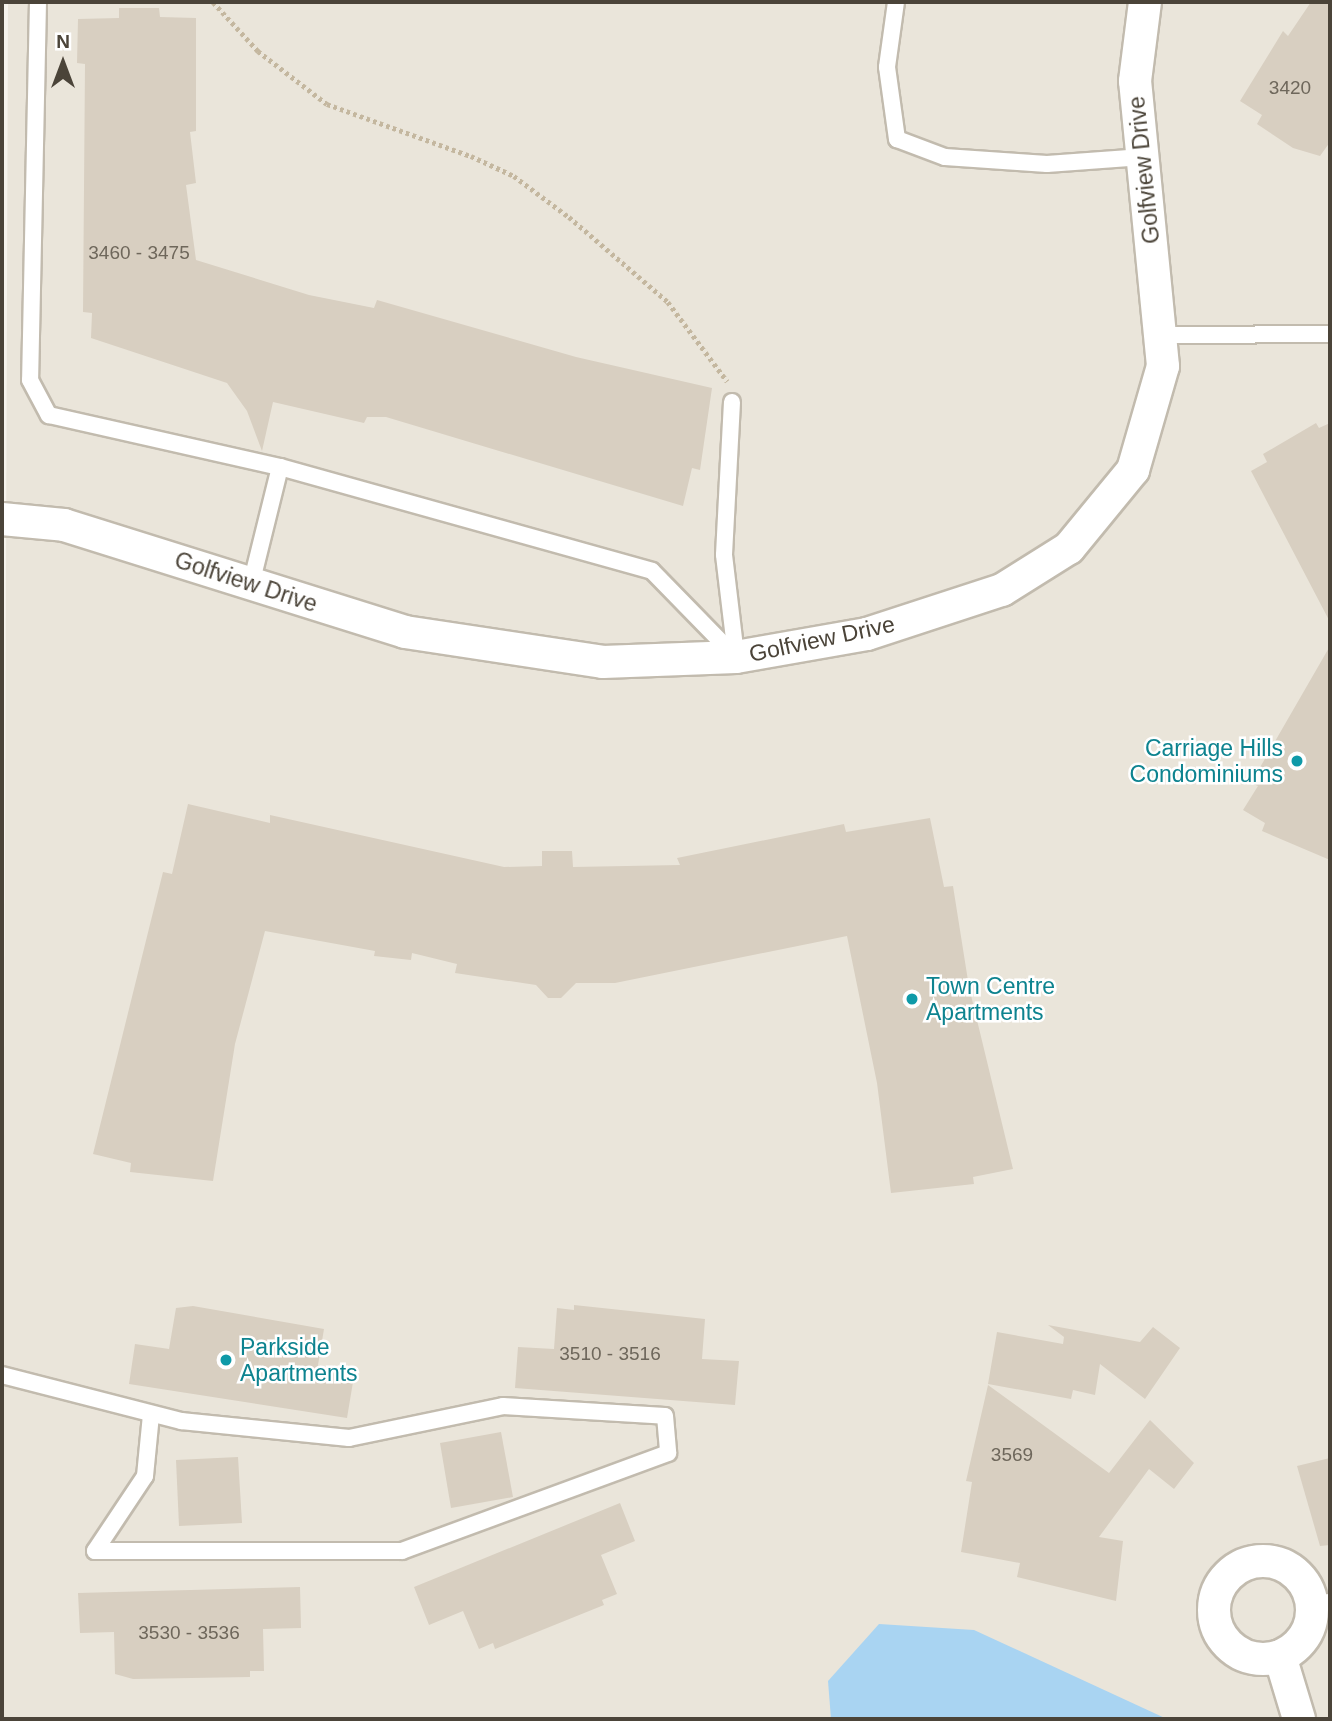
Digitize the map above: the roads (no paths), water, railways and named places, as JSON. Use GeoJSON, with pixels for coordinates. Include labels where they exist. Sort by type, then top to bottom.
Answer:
{"type":"FeatureCollection","features":[{"type":"Feature","properties":{"kind":"street","name":"Golfview Drive"},"geometry":{"type":"LineString","coordinates":[[2,519],[64,524],[251,584],[431,636],[603,662],[736,657],[867,634],[1002,590],[1069,548],[1133,470],[1163,366],[1135,81],[1145,2]]}},
{"type":"Feature","properties":{"kind":"street"},"geometry":{"type":"LineString","coordinates":[[1270,1560],[1299,1575],[1321,1603],[1305,1636],[1280,1657],[1248,1657],[1222,1638],[1213,1607],[1226,1577],[1238,1566],[1270,1560]]}},
{"type":"Feature","properties":{"kind":"street"},"geometry":{"type":"LineString","coordinates":[[1280,1657],[1298,1719]]}},
{"type":"Feature","properties":{"kind":"lane"},"geometry":{"type":"LineString","coordinates":[[38,2],[30,380],[49,415],[280,467],[652,571],[736,657]]}},
{"type":"Feature","properties":{"kind":"lane"},"geometry":{"type":"LineString","coordinates":[[896,2],[887,67],[897,139],[945,157],[1046,164],[1143,157]]}},
{"type":"Feature","properties":{"kind":"lane"},"geometry":{"type":"LineString","coordinates":[[1160,335],[1330,334]]}},
{"type":"Feature","properties":{"kind":"lane"},"geometry":{"type":"LineString","coordinates":[[732,402],[724,555],[736,657]]}},
{"type":"Feature","properties":{"kind":"lane"},"geometry":{"type":"LineString","coordinates":[[251,584],[280,467]]}},
{"type":"Feature","properties":{"kind":"lane"},"geometry":{"type":"LineString","coordinates":[[2,1375],[151,1415],[349,1438],[503,1406],[665,1416],[668,1453],[402,1551],[95,1551],[145,1476],[151,1415]]}},
{"type":"Feature","properties":{"kind":"water"},"geometry":{"type":"Polygon","coordinates":[[[879,1624],[974,1630],[1167,1719],[831,1719],[828,1681],[879,1624]]]}},
{"type":"Feature","properties":{"kind":"place","name":"Carriage Hills Condominiums"},"geometry":{"type":"Point","coordinates":[1297,761]}},
{"type":"Feature","properties":{"kind":"place","name":"Town Centre Apartments"},"geometry":{"type":"Point","coordinates":[912,999]}},
{"type":"Feature","properties":{"kind":"place","name":"Parkside Apartments"},"geometry":{"type":"Point","coordinates":[226,1360]}}]}
